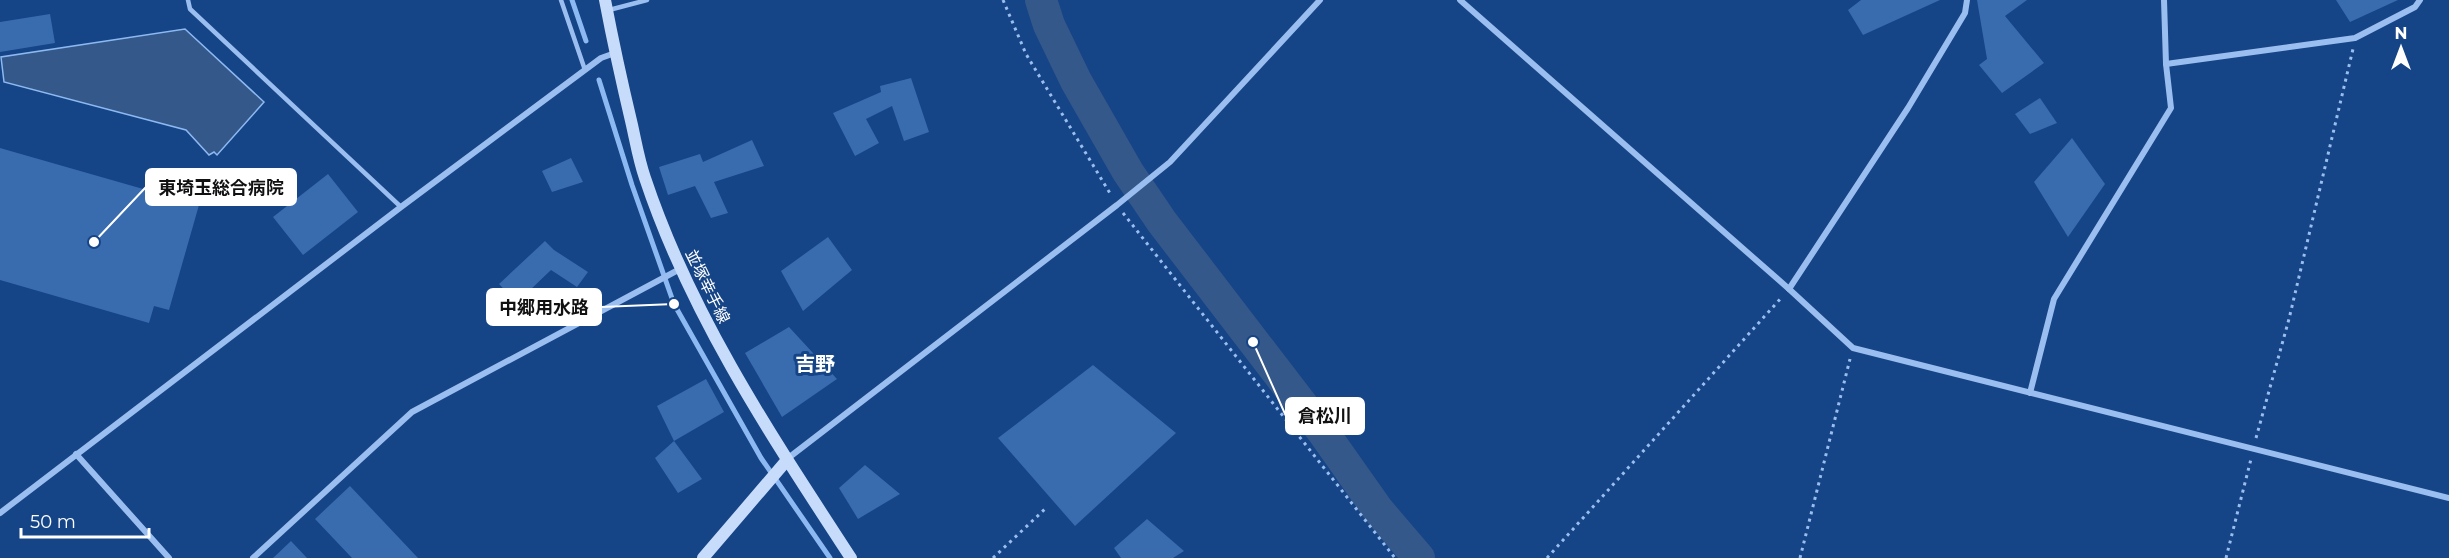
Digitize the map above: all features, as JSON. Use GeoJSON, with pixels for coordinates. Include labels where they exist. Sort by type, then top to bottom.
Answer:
{"type":"FeatureCollection","features":[{"type":"Feature","properties":{"kind":"main road","name":"並塚幸手線"},"geometry":{"type":"LineString","coordinates":[[606,5],[644,177],[680,269],[727,361],[787,460],[851,558]]}},
{"type":"Feature","properties":{"kind":"main road"},"geometry":{"type":"LineString","coordinates":[[703,558],[787,460]]}},
{"type":"Feature","properties":{"kind":"street"},"geometry":{"type":"LineString","coordinates":[[787,460],[1170,162],[1320,0]]}},
{"type":"Feature","properties":{"kind":"street"},"geometry":{"type":"LineString","coordinates":[[1460,0],[1853,348],[2449,498]]}},
{"type":"Feature","properties":{"kind":"street"},"geometry":{"type":"LineString","coordinates":[[1789,289],[1908,108],[1965,13],[1967,0]]}},
{"type":"Feature","properties":{"kind":"street"},"geometry":{"type":"LineString","coordinates":[[2030,393],[2054,300],[2171,108],[2166,64],[2164,0]]}},
{"type":"Feature","properties":{"kind":"street"},"geometry":{"type":"LineString","coordinates":[[2166,64],[2355,38],[2415,7],[2420,0]]}},
{"type":"Feature","properties":{"kind":"street"},"geometry":{"type":"LineString","coordinates":[[0,513],[401,207],[601,58],[615,54]]}},
{"type":"Feature","properties":{"kind":"street"},"geometry":{"type":"LineString","coordinates":[[254,558],[412,412],[680,269]]}},
{"type":"Feature","properties":{"kind":"street"},"geometry":{"type":"LineString","coordinates":[[76,454],[169,558]]}},
{"type":"Feature","properties":{"kind":"lane"},"geometry":{"type":"LineString","coordinates":[[188,0],[190,9],[401,207]]}},
{"type":"Feature","properties":{"kind":"lane"},"geometry":{"type":"LineString","coordinates":[[561,0],[580,61],[585,70]]}},
{"type":"Feature","properties":{"kind":"lane"},"geometry":{"type":"LineString","coordinates":[[606,5],[647,0]]}},
{"type":"Feature","properties":{"kind":"path"},"geometry":{"type":"LineString","coordinates":[[1003,0],[1026,54],[1120,203],[1395,558]]}},
{"type":"Feature","properties":{"kind":"path"},"geometry":{"type":"LineString","coordinates":[[2226,558],[2289,319],[2355,38]]}},
{"type":"Feature","properties":{"kind":"path"},"geometry":{"type":"LineString","coordinates":[[1547,558],[1789,289]]}},
{"type":"Feature","properties":{"kind":"path"},"geometry":{"type":"LineString","coordinates":[[1800,558],[1853,348]]}},
{"type":"Feature","properties":{"kind":"path"},"geometry":{"type":"LineString","coordinates":[[993,558],[1045,509]]}},
{"type":"Feature","properties":{"kind":"water"},"geometry":{"type":"Polygon","coordinates":[[[185,29],[264,102],[217,155],[214,152],[209,155],[186,130],[4,82],[1,57],[185,29]]]}},
{"type":"Feature","properties":{"kind":"building"},"geometry":{"type":"Polygon","coordinates":[[[1861,0],[1940,0],[1863,35],[1848,10],[1861,0]]]}},
{"type":"Feature","properties":{"kind":"building"},"geometry":{"type":"Polygon","coordinates":[[[1977,0],[2027,0],[2005,16],[2044,63],[2002,93],[1979,65],[1987,59],[1977,0]]]}},
{"type":"Feature","properties":{"kind":"building"},"geometry":{"type":"Polygon","coordinates":[[[2336,0],[2398,0],[2350,22],[2336,0]]]}},
{"type":"Feature","properties":{"kind":"building"},"geometry":{"type":"Polygon","coordinates":[[[50,14],[55,43],[0,52],[0,22],[50,14]]]}},
{"type":"Feature","properties":{"kind":"building"},"geometry":{"type":"Polygon","coordinates":[[[911,78],[929,132],[904,141],[892,106],[866,119],[879,143],[855,156],[833,113],[881,92],[880,86],[911,78]]]}},
{"type":"Feature","properties":{"kind":"building"},"geometry":{"type":"Polygon","coordinates":[[[2040,98],[2057,123],[2030,134],[2015,114],[2040,98]]]}},
{"type":"Feature","properties":{"kind":"building"},"geometry":{"type":"Polygon","coordinates":[[[2072,138],[2105,184],[2068,237],[2034,182],[2072,138]]]}},
{"type":"Feature","properties":{"kind":"building"},"geometry":{"type":"Polygon","coordinates":[[[752,140],[764,166],[714,182],[728,213],[711,218],[695,186],[668,195],[659,167],[700,154],[703,162],[752,140]]]}},
{"type":"Feature","properties":{"kind":"building"},"geometry":{"type":"Polygon","coordinates":[[[0,148],[199,205],[169,310],[154,306],[149,323],[0,280],[0,148]]]}},
{"type":"Feature","properties":{"kind":"building"},"geometry":{"type":"Polygon","coordinates":[[[571,158],[583,182],[552,192],[542,171],[571,158]]]}},
{"type":"Feature","properties":{"kind":"building"},"geometry":{"type":"Polygon","coordinates":[[[328,174],[358,212],[303,255],[273,217],[328,174]]]}},
{"type":"Feature","properties":{"kind":"building"},"geometry":{"type":"Polygon","coordinates":[[[828,237],[852,270],[803,311],[781,271],[828,237]]]}},
{"type":"Feature","properties":{"kind":"building"},"geometry":{"type":"Polygon","coordinates":[[[545,241],[554,250],[588,272],[577,287],[551,270],[529,291],[534,296],[521,307],[499,284],[545,241]]]}},
{"type":"Feature","properties":{"kind":"building"},"geometry":{"type":"Polygon","coordinates":[[[789,327],[837,379],[782,417],[745,353],[789,327]]]}},
{"type":"Feature","properties":{"kind":"building"},"geometry":{"type":"Polygon","coordinates":[[[1093,365],[1176,433],[1075,526],[998,438],[1093,365]]]}},
{"type":"Feature","properties":{"kind":"building"},"geometry":{"type":"Polygon","coordinates":[[[706,379],[724,412],[674,441],[657,406],[706,379]]]}},
{"type":"Feature","properties":{"kind":"building"},"geometry":{"type":"Polygon","coordinates":[[[674,441],[702,479],[678,493],[655,458],[674,441]]]}},
{"type":"Feature","properties":{"kind":"building"},"geometry":{"type":"Polygon","coordinates":[[[865,465],[900,494],[858,519],[839,488],[865,465]]]}},
{"type":"Feature","properties":{"kind":"building"},"geometry":{"type":"Polygon","coordinates":[[[350,486],[418,558],[352,558],[315,519],[350,486]]]}},
{"type":"Feature","properties":{"kind":"building"},"geometry":{"type":"Polygon","coordinates":[[[1147,519],[1184,551],[1173,558],[1121,558],[1114,548],[1147,519]]]}},
{"type":"Feature","properties":{"kind":"building"},"geometry":{"type":"Polygon","coordinates":[[[291,541],[307,558],[273,558],[291,541]]]}},
{"type":"Feature","properties":{"kind":"waterway"},"geometry":{"type":"LineString","coordinates":[[572,0],[586,41]]}},
{"type":"Feature","properties":{"kind":"waterway"},"geometry":{"type":"LineString","coordinates":[[1041,0],[1049,25],[1076,81],[1128,172],[1162,222],[1323,432],[1378,510],[1419,558]]}},
{"type":"Feature","properties":{"kind":"waterway"},"geometry":{"type":"LineString","coordinates":[[599,80],[632,185],[674,304],[761,458],[830,558]]}},
{"type":"Feature","properties":{"kind":"place","name":"東埼玉総合病院"},"geometry":{"type":"Point","coordinates":[94,242]}},
{"type":"Feature","properties":{"kind":"place","name":"中郷用水路"},"geometry":{"type":"Point","coordinates":[674,304]}},
{"type":"Feature","properties":{"kind":"place","name":"倉松川"},"geometry":{"type":"Point","coordinates":[1253,342]}},
{"type":"Feature","properties":{"kind":"district","name":"吉野"},"geometry":{"type":"Point","coordinates":[815,364]}}]}
